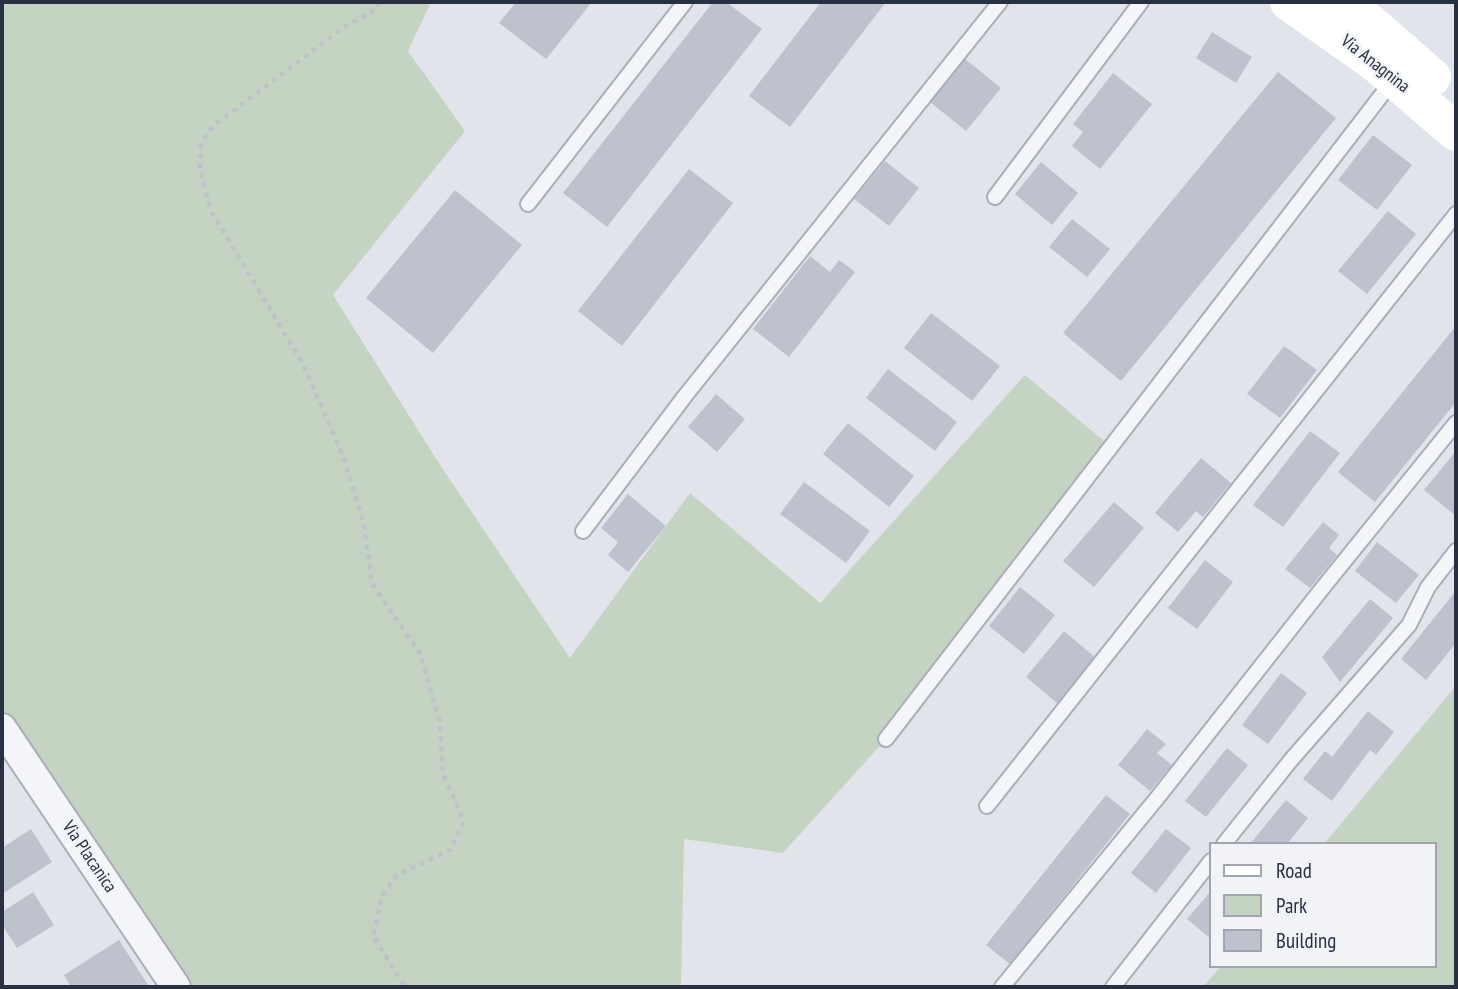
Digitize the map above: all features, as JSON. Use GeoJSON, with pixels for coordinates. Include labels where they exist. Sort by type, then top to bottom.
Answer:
{"type":"FeatureCollection","features":[{"type":"Feature","properties":{"kind":"main road","name":"Via Anagnina"},"geometry":{"type":"LineString","coordinates":[[1289,2],[1394,78],[1456,132]]}},
{"type":"Feature","properties":{"kind":"main road","name":"Via Anagnina"},"geometry":{"type":"LineString","coordinates":[[1342,2],[1400,48],[1456,100]]}},
{"type":"Feature","properties":{"kind":"street","name":"Via Placanica"},"geometry":{"type":"LineString","coordinates":[[2,728],[176,987]]}},
{"type":"Feature","properties":{"kind":"lane"},"geometry":{"type":"LineString","coordinates":[[528,204],[685,2]]}},
{"type":"Feature","properties":{"kind":"lane"},"geometry":{"type":"LineString","coordinates":[[583,531],[694,385],[1000,2]]}},
{"type":"Feature","properties":{"kind":"lane"},"geometry":{"type":"LineString","coordinates":[[995,197],[1142,2]]}},
{"type":"Feature","properties":{"kind":"lane"},"geometry":{"type":"LineString","coordinates":[[887,739],[1394,78]]}},
{"type":"Feature","properties":{"kind":"lane"},"geometry":{"type":"LineString","coordinates":[[986,806],[1456,214]]}},
{"type":"Feature","properties":{"kind":"lane"},"geometry":{"type":"LineString","coordinates":[[1002,987],[1158,797],[1456,423]]}},
{"type":"Feature","properties":{"kind":"lane"},"geometry":{"type":"LineString","coordinates":[[1226,842],[1291,760],[1409,625],[1428,587],[1456,551]]}},
{"type":"Feature","properties":{"kind":"lane"},"geometry":{"type":"LineString","coordinates":[[1113,987],[1210,861]]}},
{"type":"Feature","properties":{"kind":"path"},"geometry":{"type":"LineString","coordinates":[[379,2],[377,9],[347,25],[213,126],[201,143],[200,169],[211,211],[303,364],[343,456],[364,524],[372,584],[420,653],[440,723],[443,774],[464,821],[450,850],[397,875],[382,896],[373,936],[404,987]]}},
{"type":"Feature","properties":{"kind":"green space"},"geometry":{"type":"Polygon","coordinates":[[[2,2],[431,2],[408,51],[465,131],[333,295],[440,465],[570,658],[690,493],[820,603],[1025,375],[1111,447],[886,739],[783,853],[684,839],[681,987],[176,987],[2,728],[2,2]]]}},
{"type":"Feature","properties":{"kind":"green space"},"geometry":{"type":"Polygon","coordinates":[[[1456,686],[1456,987],[1203,987],[1219,968],[1437,968],[1437,842],[1326,842],[1456,686]]]}},
{"type":"Feature","properties":{"kind":"building"},"geometry":{"type":"Polygon","coordinates":[[[516,2],[592,2],[546,59],[499,23],[516,2]]]}},
{"type":"Feature","properties":{"kind":"building"},"geometry":{"type":"Polygon","coordinates":[[[713,2],[726,2],[762,29],[607,227],[563,193],[713,2]]]}},
{"type":"Feature","properties":{"kind":"building"},"geometry":{"type":"Polygon","coordinates":[[[821,2],[886,2],[790,127],[749,96],[821,2]]]}},
{"type":"Feature","properties":{"kind":"building"},"geometry":{"type":"Polygon","coordinates":[[[1212,32],[1252,57],[1236,83],[1196,58],[1212,32]]]}},
{"type":"Feature","properties":{"kind":"building"},"geometry":{"type":"Polygon","coordinates":[[[965,59],[1001,88],[966,131],[930,102],[965,59]]]}},
{"type":"Feature","properties":{"kind":"building"},"geometry":{"type":"Polygon","coordinates":[[[1278,72],[1336,118],[1121,381],[1063,333],[1278,72]]]}},
{"type":"Feature","properties":{"kind":"building"},"geometry":{"type":"Polygon","coordinates":[[[1113,73],[1152,104],[1100,169],[1072,146],[1083,132],[1073,124],[1113,73]]]}},
{"type":"Feature","properties":{"kind":"building"},"geometry":{"type":"Polygon","coordinates":[[[1373,135],[1412,165],[1377,210],[1338,180],[1373,135]]]}},
{"type":"Feature","properties":{"kind":"building"},"geometry":{"type":"Polygon","coordinates":[[[885,161],[919,188],[889,226],[854,199],[885,161]]]}},
{"type":"Feature","properties":{"kind":"building"},"geometry":{"type":"Polygon","coordinates":[[[1041,162],[1078,193],[1052,225],[1015,194],[1041,162]]]}},
{"type":"Feature","properties":{"kind":"building"},"geometry":{"type":"Polygon","coordinates":[[[689,169],[733,203],[622,346],[578,311],[689,169]]]}},
{"type":"Feature","properties":{"kind":"building"},"geometry":{"type":"Polygon","coordinates":[[[455,190],[522,245],[433,353],[366,298],[455,190]]]}},
{"type":"Feature","properties":{"kind":"building"},"geometry":{"type":"Polygon","coordinates":[[[1388,211],[1416,234],[1367,294],[1338,271],[1388,211]]]}},
{"type":"Feature","properties":{"kind":"building"},"geometry":{"type":"Polygon","coordinates":[[[1072,219],[1110,249],[1087,277],[1049,247],[1072,219]]]}},
{"type":"Feature","properties":{"kind":"building"},"geometry":{"type":"Polygon","coordinates":[[[810,256],[830,272],[839,260],[855,272],[789,357],[753,329],[810,256]]]}},
{"type":"Feature","properties":{"kind":"building"},"geometry":{"type":"Polygon","coordinates":[[[931,313],[1000,366],[972,401],[904,348],[931,313]]]}},
{"type":"Feature","properties":{"kind":"building"},"geometry":{"type":"Polygon","coordinates":[[[1456,326],[1456,402],[1375,502],[1338,472],[1456,326]]]}},
{"type":"Feature","properties":{"kind":"building"},"geometry":{"type":"Polygon","coordinates":[[[1284,346],[1317,370],[1280,418],[1247,394],[1284,346]]]}},
{"type":"Feature","properties":{"kind":"building"},"geometry":{"type":"Polygon","coordinates":[[[888,369],[957,422],[935,451],[866,398],[888,369]]]}},
{"type":"Feature","properties":{"kind":"building"},"geometry":{"type":"Polygon","coordinates":[[[716,394],[745,419],[717,452],[688,427],[716,394]]]}},
{"type":"Feature","properties":{"kind":"building"},"geometry":{"type":"Polygon","coordinates":[[[848,423],[914,476],[889,507],[823,454],[848,423]]]}},
{"type":"Feature","properties":{"kind":"building"},"geometry":{"type":"Polygon","coordinates":[[[1310,431],[1340,453],[1283,527],[1253,505],[1310,431]]]}},
{"type":"Feature","properties":{"kind":"building"},"geometry":{"type":"Polygon","coordinates":[[[1456,451],[1456,516],[1424,490],[1456,451]]]}},
{"type":"Feature","properties":{"kind":"building"},"geometry":{"type":"Polygon","coordinates":[[[1201,458],[1231,483],[1203,517],[1196,511],[1178,532],[1155,513],[1201,458]]]}},
{"type":"Feature","properties":{"kind":"building"},"geometry":{"type":"Polygon","coordinates":[[[804,482],[870,531],[846,563],[780,514],[804,482]]]}},
{"type":"Feature","properties":{"kind":"building"},"geometry":{"type":"Polygon","coordinates":[[[628,494],[666,526],[628,572],[608,555],[618,542],[601,528],[628,494]]]}},
{"type":"Feature","properties":{"kind":"building"},"geometry":{"type":"Polygon","coordinates":[[[1114,502],[1144,528],[1094,587],[1063,561],[1114,502]]]}},
{"type":"Feature","properties":{"kind":"building"},"geometry":{"type":"Polygon","coordinates":[[[1323,522],[1339,535],[1329,548],[1337,555],[1310,588],[1285,569],[1323,522]]]}},
{"type":"Feature","properties":{"kind":"building"},"geometry":{"type":"Polygon","coordinates":[[[1377,542],[1419,575],[1396,603],[1355,571],[1377,542]]]}},
{"type":"Feature","properties":{"kind":"building"},"geometry":{"type":"Polygon","coordinates":[[[1205,560],[1233,582],[1197,629],[1168,608],[1205,560]]]}},
{"type":"Feature","properties":{"kind":"building"},"geometry":{"type":"Polygon","coordinates":[[[1020,587],[1055,615],[1024,654],[989,626],[1020,587]]]}},
{"type":"Feature","properties":{"kind":"building"},"geometry":{"type":"Polygon","coordinates":[[[1455,592],[1456,643],[1426,680],[1401,659],[1455,592]]]}},
{"type":"Feature","properties":{"kind":"building"},"geometry":{"type":"Polygon","coordinates":[[[1370,599],[1393,618],[1340,682],[1322,657],[1370,599]]]}},
{"type":"Feature","properties":{"kind":"building"},"geometry":{"type":"Polygon","coordinates":[[[1064,631],[1097,659],[1058,704],[1026,677],[1064,631]]]}},
{"type":"Feature","properties":{"kind":"building"},"geometry":{"type":"Polygon","coordinates":[[[1281,673],[1307,693],[1268,744],[1242,725],[1281,673]]]}},
{"type":"Feature","properties":{"kind":"building"},"geometry":{"type":"Polygon","coordinates":[[[1368,711],[1394,732],[1376,755],[1370,750],[1332,801],[1303,779],[1325,751],[1332,757],[1368,711]]]}},
{"type":"Feature","properties":{"kind":"building"},"geometry":{"type":"Polygon","coordinates":[[[1147,729],[1166,744],[1157,753],[1172,765],[1150,791],[1118,765],[1147,729]]]}},
{"type":"Feature","properties":{"kind":"building"},"geometry":{"type":"Polygon","coordinates":[[[1227,748],[1248,765],[1206,817],[1185,801],[1227,748]]]}},
{"type":"Feature","properties":{"kind":"building"},"geometry":{"type":"Polygon","coordinates":[[[1106,795],[1130,814],[1010,964],[986,945],[1106,795]]]}},
{"type":"Feature","properties":{"kind":"building"},"geometry":{"type":"Polygon","coordinates":[[[1286,800],[1308,818],[1289,842],[1252,842],[1286,800]]]}},
{"type":"Feature","properties":{"kind":"building"},"geometry":{"type":"Polygon","coordinates":[[[31,829],[52,862],[2,894],[2,848],[31,829]]]}},
{"type":"Feature","properties":{"kind":"building"},"geometry":{"type":"Polygon","coordinates":[[[1166,829],[1191,848],[1156,893],[1131,873],[1166,829]]]}},
{"type":"Feature","properties":{"kind":"building"},"geometry":{"type":"Polygon","coordinates":[[[33,892],[54,925],[17,948],[2,925],[2,912],[33,892]]]}},
{"type":"Feature","properties":{"kind":"building"},"geometry":{"type":"Polygon","coordinates":[[[1210,892],[1210,938],[1187,919],[1210,892]]]}},
{"type":"Feature","properties":{"kind":"building"},"geometry":{"type":"Polygon","coordinates":[[[119,940],[148,985],[71,987],[64,975],[119,940]]]}}]}
